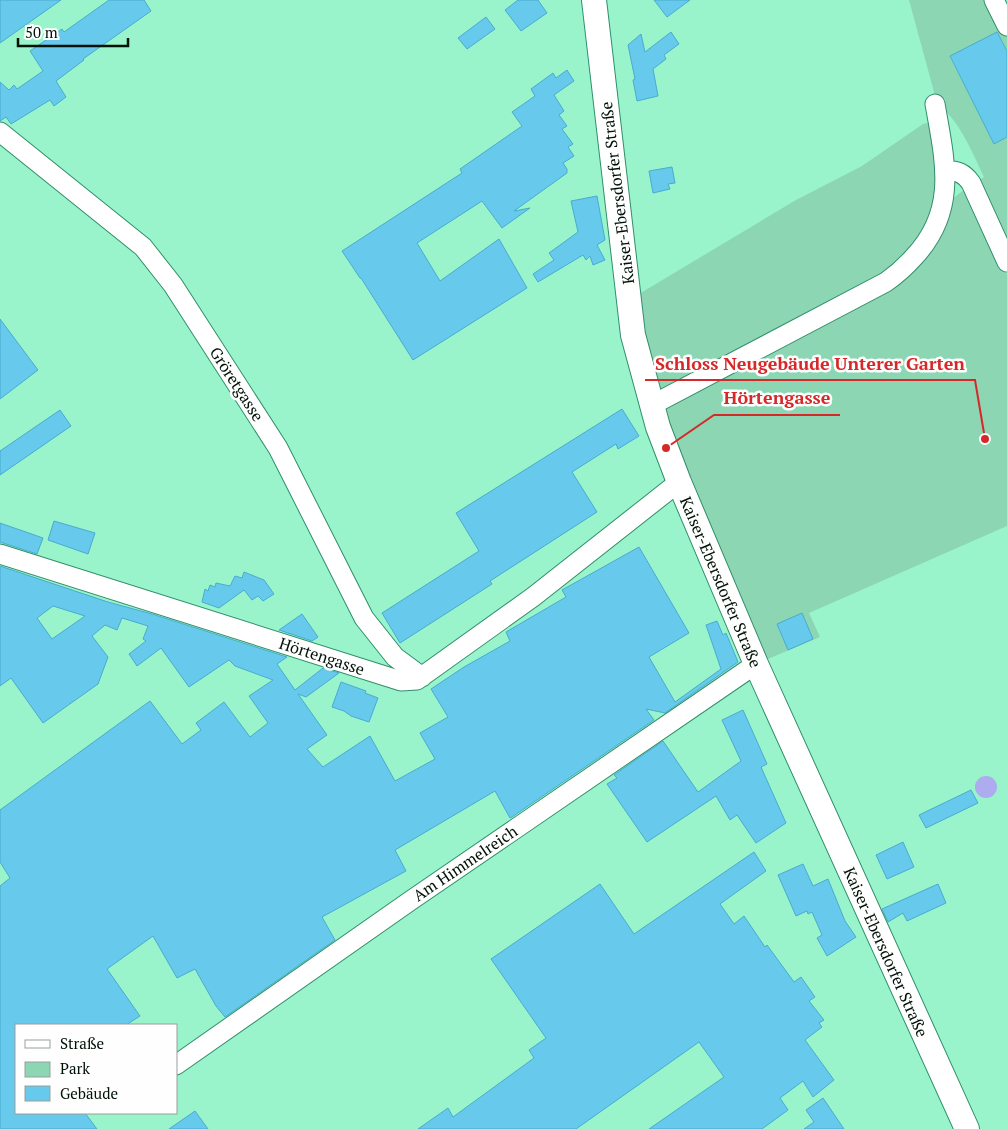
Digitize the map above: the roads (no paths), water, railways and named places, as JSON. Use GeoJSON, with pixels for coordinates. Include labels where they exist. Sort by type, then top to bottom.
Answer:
{"type":"FeatureCollection","features":[{"type":"Feature","properties":{"kind":"main road","name":"Kaiser-Ebersdorfer Straße"},"geometry":{"type":"LineString","coordinates":[[594,0],[633,335],[666,448],[756,664],[967,1129]]}},
{"type":"Feature","properties":{"kind":"street"},"geometry":{"type":"LineString","coordinates":[[994,0],[1007,26]]}},
{"type":"Feature","properties":{"kind":"street"},"geometry":{"type":"LineString","coordinates":[[652,405],[891,279],[920,251],[938,223],[945,187],[945,171],[935,104]]}},
{"type":"Feature","properties":{"kind":"street","name":"Gröretgasse"},"geometry":{"type":"LineString","coordinates":[[0,132],[143,247],[172,285],[278,448],[364,618],[395,657],[422,677]]}},
{"type":"Feature","properties":{"kind":"street"},"geometry":{"type":"LineString","coordinates":[[945,171],[957,171],[963,174],[971,183],[1007,262]]}},
{"type":"Feature","properties":{"kind":"street","name":"Hörtengasse"},"geometry":{"type":"LineString","coordinates":[[0,554],[401,681],[417,680],[533,597],[679,482]]}},
{"type":"Feature","properties":{"kind":"street","name":"Am Himmelreich"},"geometry":{"type":"LineString","coordinates":[[178,1064],[418,895],[756,664]]}},
{"type":"Feature","properties":{"kind":"water"},"geometry":{"type":"Polygon","coordinates":[[[986,776],[994,779],[997,787],[994,795],[986,798],[978,795],[975,787],[978,779],[986,776]]]}},
{"type":"Feature","properties":{"kind":"place","name":"Schloss Neugebäude Unterer Garten"},"geometry":{"type":"Point","coordinates":[985,439]}},
{"type":"Feature","properties":{"kind":"place","name":"Hörtengasse"},"geometry":{"type":"Point","coordinates":[666,448]}}]}
